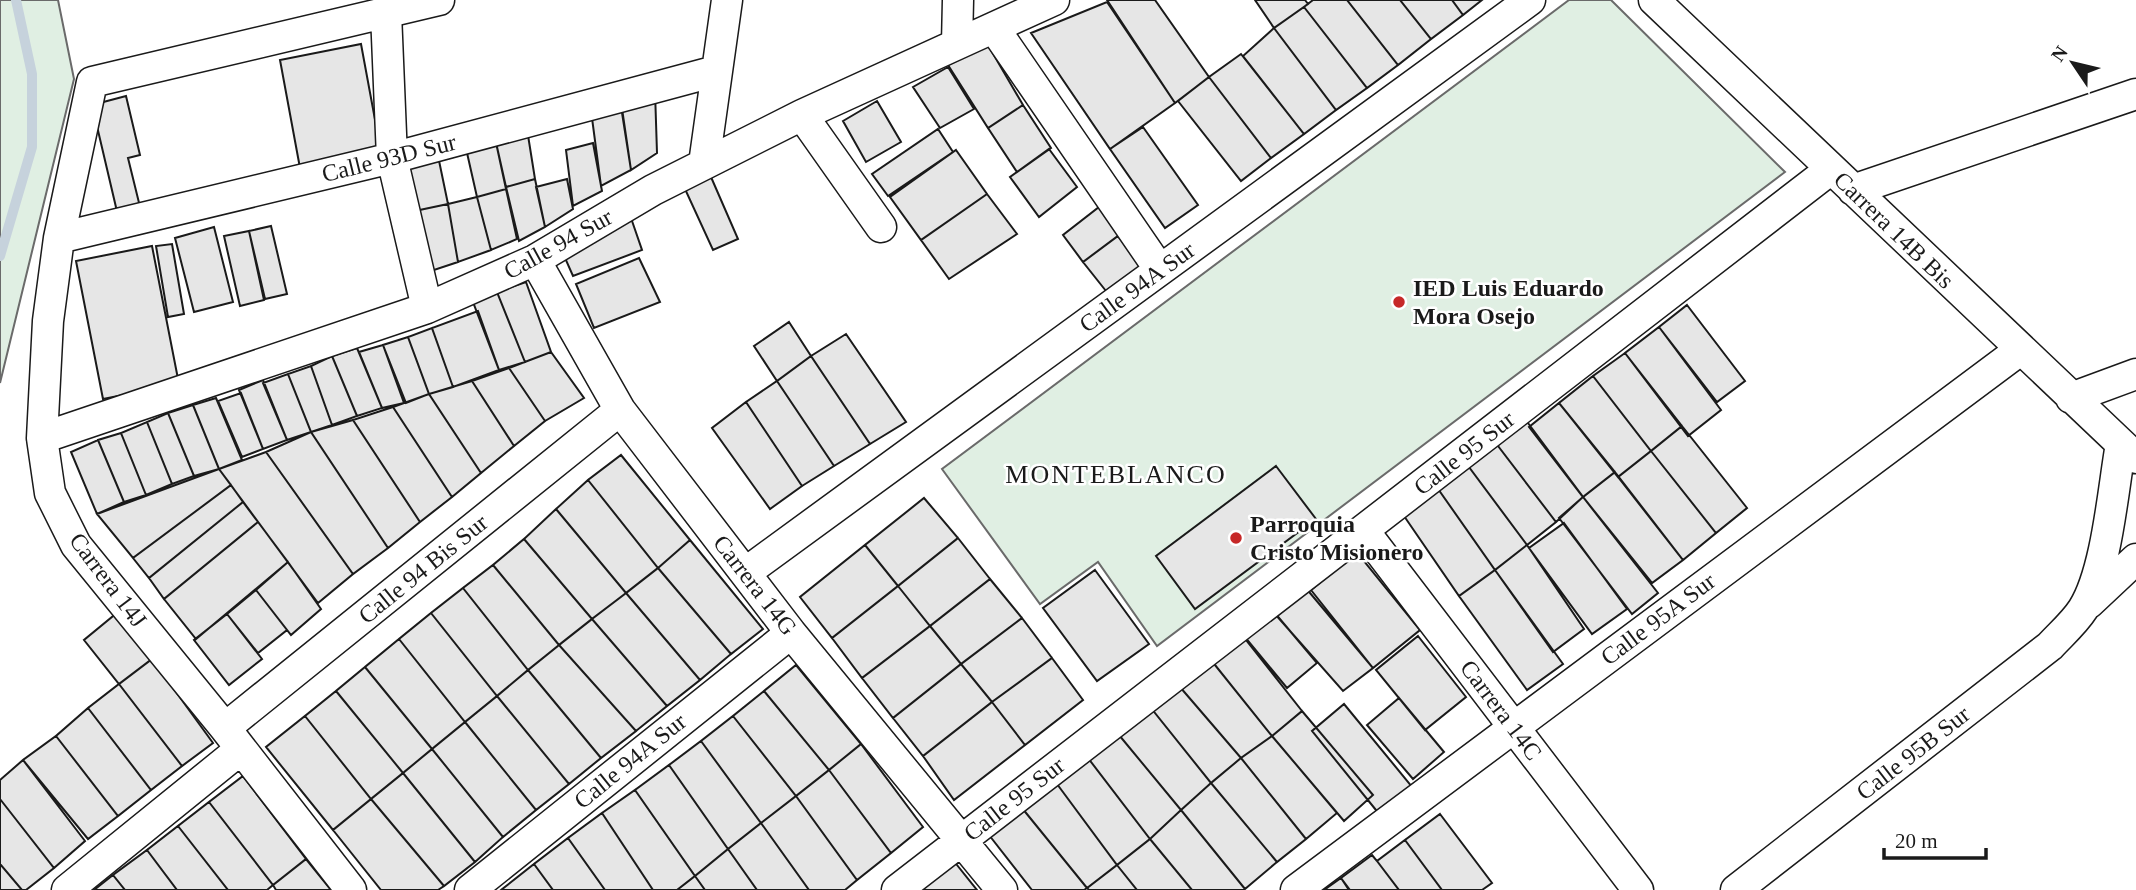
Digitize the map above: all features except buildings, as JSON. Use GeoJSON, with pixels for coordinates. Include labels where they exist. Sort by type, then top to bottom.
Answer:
{"type":"FeatureCollection","features":[{"type":"Feature","properties":{"kind":"street"},"geometry":{"type":"LineString","coordinates":[[427,308],[392,158],[386,13],[439,0]]}},
{"type":"Feature","properties":{"kind":"street"},"geometry":{"type":"LineString","coordinates":[[704,164],[727,0]]}},
{"type":"Feature","properties":{"kind":"street"},"geometry":{"type":"LineString","coordinates":[[957,44],[958,0]]}},
{"type":"Feature","properties":{"kind":"street","name":"Calle 94 Sur"},"geometry":{"type":"LineString","coordinates":[[42,438],[427,308],[535,260],[653,190],[802,115],[1054,0]]}},
{"type":"Feature","properties":{"kind":"street","name":"Calle 94A Sur"},"geometry":{"type":"LineString","coordinates":[[745,573],[1530,0]]}},
{"type":"Feature","properties":{"kind":"street","name":"Carrera 14B Bis"},"geometry":{"type":"LineString","coordinates":[[1654,0],[2129,451]]}},
{"type":"Feature","properties":{"kind":"street","name":"Carrera 14J"},"geometry":{"type":"LineString","coordinates":[[351,890],[233,738],[76,545],[50,494],[42,438],[48,321],[60,238],[92,82],[386,13]]}},
{"type":"Feature","properties":{"kind":"street"},"geometry":{"type":"LineString","coordinates":[[994,28],[1160,270]]}},
{"type":"Feature","properties":{"kind":"street","name":"Calle 93D Sur"},"geometry":{"type":"LineString","coordinates":[[60,238],[392,158],[716,71]]}},
{"type":"Feature","properties":{"kind":"street"},"geometry":{"type":"LineString","coordinates":[[1853,190],[2136,94]]}},
{"type":"Feature","properties":{"kind":"street"},"geometry":{"type":"LineString","coordinates":[[802,115],[881,227]]}},
{"type":"Feature","properties":{"kind":"street","name":"Calle 95 Sur"},"geometry":{"type":"LineString","coordinates":[[897,890],[1831,169]]}},
{"type":"Feature","properties":{"kind":"street","name":"Carrera 14G"},"geometry":{"type":"LineString","coordinates":[[535,260],[620,410],[791,633],[1002,890]]}},
{"type":"Feature","properties":{"kind":"street","name":"Calle 95A Sur"},"geometry":{"type":"LineString","coordinates":[[1296,890],[2020,350]]}},
{"type":"Feature","properties":{"kind":"street"},"geometry":{"type":"LineString","coordinates":[[2071,398],[2136,374]]}},
{"type":"Feature","properties":{"kind":"street","name":"Calle 94 Bis Sur"},"geometry":{"type":"LineString","coordinates":[[67,890],[233,738],[620,410]]}},
{"type":"Feature","properties":{"kind":"street","name":"Calle 95B Sur"},"geometry":{"type":"LineString","coordinates":[[2083,608],[2096,575],[2129,451]]}},
{"type":"Feature","properties":{"kind":"street","name":"Carrera 14C"},"geometry":{"type":"LineString","coordinates":[[1364,531],[1638,890]]}},
{"type":"Feature","properties":{"kind":"street","name":"Calle 95B Sur"},"geometry":{"type":"LineString","coordinates":[[1736,890],[2050,646],[2083,608],[2136,559]]}},
{"type":"Feature","properties":{"kind":"street","name":"Calle 94A Sur"},"geometry":{"type":"LineString","coordinates":[[470,890],[791,633]]}},
{"type":"Feature","properties":{"kind":"green space"},"geometry":{"type":"Polygon","coordinates":[[[0,0],[58,0],[74,79],[0,383],[0,0]]]}},
{"type":"Feature","properties":{"kind":"green space"},"geometry":{"type":"Polygon","coordinates":[[[1569,0],[1611,0],[1785,172],[1157,646],[1098,562],[1040,604],[942,469],[1569,0]]]}},
{"type":"Feature","properties":{"kind":"waterway"},"geometry":{"type":"LineString","coordinates":[[0,256],[32,147],[32,74],[16,0]]}},
{"type":"Feature","properties":{"kind":"place","name":"IED Luis Eduardo Mora Osejo"},"geometry":{"type":"Point","coordinates":[1399,302]}},
{"type":"Feature","properties":{"kind":"place","name":"Parroquia Cristo Misionero"},"geometry":{"type":"Point","coordinates":[1236,538]}},
{"type":"Feature","properties":{"kind":"district","name":"MONTEBLANCO"},"geometry":{"type":"Point","coordinates":[1116,474]}}]}
